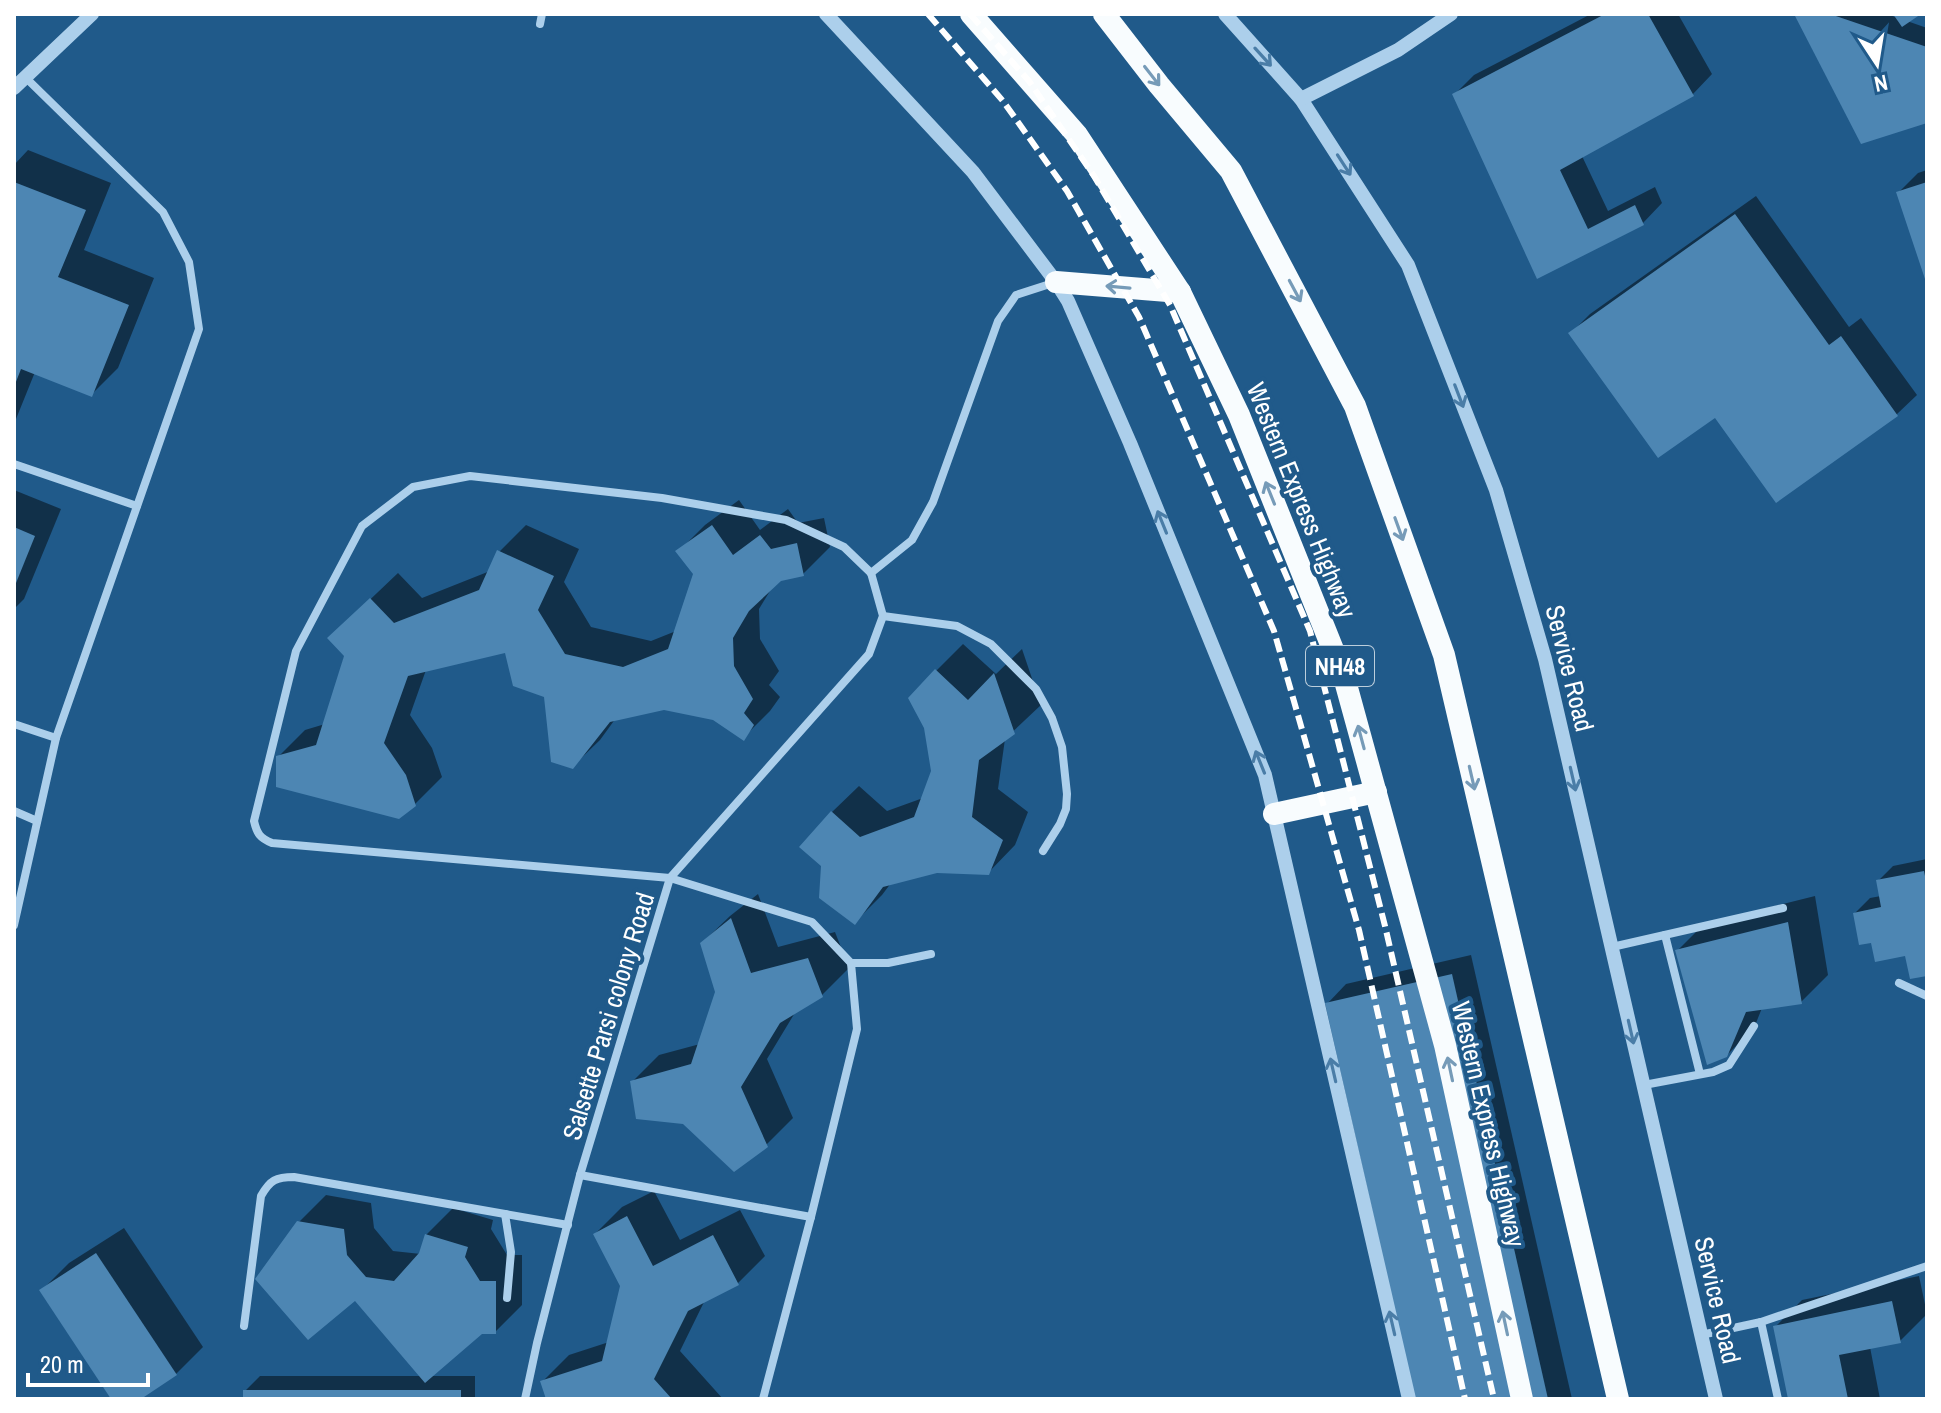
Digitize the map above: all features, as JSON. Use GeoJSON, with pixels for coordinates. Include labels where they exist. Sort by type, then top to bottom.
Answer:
{"type":"FeatureCollection","features":[{"type":"Feature","properties":{"kind":"highway","name":"Western Express Highway"},"geometry":{"type":"LineString","coordinates":[[971,14],[1077,135],[1180,292],[1239,415],[1344,677],[1445,1045],[1522,1399]]}},
{"type":"Feature","properties":{"kind":"highway"},"geometry":{"type":"LineString","coordinates":[[1104,14],[1231,171],[1355,406],[1444,655],[1618,1399]]}},
{"type":"Feature","properties":{"kind":"highway"},"geometry":{"type":"LineString","coordinates":[[1056,282],[1180,292]]}},
{"type":"Feature","properties":{"kind":"highway"},"geometry":{"type":"LineString","coordinates":[[1274,814],[1376,792]]}},
{"type":"Feature","properties":{"kind":"street"},"geometry":{"type":"LineString","coordinates":[[14,925],[56,738],[199,329],[189,262],[163,212],[20,82],[92,14]]}},
{"type":"Feature","properties":{"kind":"street"},"geometry":{"type":"LineString","coordinates":[[826,14],[973,172],[1056,282],[1068,301],[1130,443],[1265,775],[1409,1399]]}},
{"type":"Feature","properties":{"kind":"street","name":"Service Road"},"geometry":{"type":"LineString","coordinates":[[1225,14],[1301,99],[1408,265],[1496,490],[1545,659],[1716,1399]]}},
{"type":"Feature","properties":{"kind":"street"},"geometry":{"type":"LineString","coordinates":[[1301,99],[1398,50],[1451,14]]}},
{"type":"Feature","properties":{"kind":"street"},"geometry":{"type":"LineString","coordinates":[[871,573],[912,540],[933,502],[998,321],[1016,295],[1056,282]]}},
{"type":"Feature","properties":{"kind":"street"},"geometry":{"type":"LineString","coordinates":[[14,464],[137,506]]}},
{"type":"Feature","properties":{"kind":"street"},"geometry":{"type":"LineString","coordinates":[[763,1399],[857,1029],[851,963],[812,922],[670,878],[272,843],[261,839],[256,831],[255,812],[296,651],[362,526],[413,487],[470,476],[662,498],[786,520],[844,547],[871,573],[883,616],[957,626],[991,644],[1036,689],[1052,718],[1062,747],[1067,794],[1066,809],[1060,824],[1043,851]]}},
{"type":"Feature","properties":{"kind":"street","name":"Salsette Parsi colony Road"},"geometry":{"type":"LineString","coordinates":[[525,1399],[580,1175],[670,878],[869,654],[883,616]]}},
{"type":"Feature","properties":{"kind":"street"},"geometry":{"type":"LineString","coordinates":[[14,724],[56,738]]}},
{"type":"Feature","properties":{"kind":"street"},"geometry":{"type":"LineString","coordinates":[[14,811],[37,821]]}},
{"type":"Feature","properties":{"kind":"street"},"geometry":{"type":"LineString","coordinates":[[1612,947],[1783,908]]}},
{"type":"Feature","properties":{"kind":"street"},"geometry":{"type":"LineString","coordinates":[[1665,935],[1700,1074]]}},
{"type":"Feature","properties":{"kind":"street"},"geometry":{"type":"LineString","coordinates":[[851,963],[888,963],[931,954]]}},
{"type":"Feature","properties":{"kind":"street"},"geometry":{"type":"LineString","coordinates":[[1899,983],[1927,996]]}},
{"type":"Feature","properties":{"kind":"street"},"geometry":{"type":"LineString","coordinates":[[1644,1085],[1713,1072],[1729,1065],[1754,1026]]}},
{"type":"Feature","properties":{"kind":"street"},"geometry":{"type":"LineString","coordinates":[[580,1175],[811,1217]]}},
{"type":"Feature","properties":{"kind":"street"},"geometry":{"type":"LineString","coordinates":[[244,1326],[261,1196],[273,1179],[294,1177],[568,1225]]}},
{"type":"Feature","properties":{"kind":"street"},"geometry":{"type":"LineString","coordinates":[[505,1214],[511,1252],[507,1298]]}},
{"type":"Feature","properties":{"kind":"street"},"geometry":{"type":"LineString","coordinates":[[1701,1335],[1761,1322],[1927,1266]]}},
{"type":"Feature","properties":{"kind":"street"},"geometry":{"type":"LineString","coordinates":[[1761,1322],[1778,1399]]}},
{"type":"Feature","properties":{"kind":"building"},"geometry":{"type":"Polygon","coordinates":[[[1605,14],[1648,14],[1694,96],[1560,170],[1588,229],[1635,205],[1644,225],[1537,279],[1452,94],[1605,14]]]}},
{"type":"Feature","properties":{"kind":"building"},"geometry":{"type":"Polygon","coordinates":[[[1794,14],[1830,14],[1927,47],[1927,123],[1861,144],[1794,14]]]}},
{"type":"Feature","properties":{"kind":"building"},"geometry":{"type":"Polygon","coordinates":[[[1893,14],[1921,14],[1902,27],[1893,14]]]}},
{"type":"Feature","properties":{"kind":"building"},"geometry":{"type":"Polygon","coordinates":[[[14,182],[86,210],[58,277],[129,305],[92,397],[21,369],[14,387],[14,182]]]}},
{"type":"Feature","properties":{"kind":"building"},"geometry":{"type":"Polygon","coordinates":[[[1927,182],[1927,282],[1926,282],[1896,192],[1927,182]]]}},
{"type":"Feature","properties":{"kind":"building"},"geometry":{"type":"Polygon","coordinates":[[[1735,214],[1829,345],[1841,336],[1898,416],[1776,503],[1715,418],[1658,458],[1568,333],[1735,214]]]}},
{"type":"Feature","properties":{"kind":"building"},"geometry":{"type":"Polygon","coordinates":[[[712,525],[733,555],[760,535],[771,549],[797,543],[804,576],[781,581],[749,611],[733,638],[734,666],[753,699],[744,713],[754,725],[744,741],[713,720],[664,710],[610,722],[573,769],[551,762],[544,697],[513,686],[505,653],[408,676],[384,743],[406,775],[416,806],[399,819],[276,787],[276,756],[316,745],[344,656],[327,638],[370,598],[394,623],[479,590],[497,550],[554,576],[538,610],[565,654],[623,667],[668,649],[693,574],[675,551],[712,525]]]}},
{"type":"Feature","properties":{"kind":"building"},"geometry":{"type":"Polygon","coordinates":[[[14,527],[35,536],[14,588],[14,527]]]}},
{"type":"Feature","properties":{"kind":"building"},"geometry":{"type":"Polygon","coordinates":[[[935,669],[968,700],[994,673],[1015,734],[979,760],[972,817],[1003,840],[989,875],[937,873],[883,887],[855,925],[819,898],[821,866],[799,847],[831,811],[860,837],[914,817],[931,771],[924,728],[908,698],[935,669]]]}},
{"type":"Feature","properties":{"kind":"building"},"geometry":{"type":"Polygon","coordinates":[[[1924,871],[1927,886],[1927,976],[1910,979],[1905,956],[1875,962],[1871,943],[1859,945],[1853,913],[1881,907],[1876,880],[1924,871]]]}},
{"type":"Feature","properties":{"kind":"building"},"geometry":{"type":"Polygon","coordinates":[[[731,918],[751,973],[808,958],[823,997],[780,1023],[741,1087],[768,1147],[734,1172],[683,1124],[636,1119],[630,1081],[691,1064],[715,992],[700,943],[731,918]]]}},
{"type":"Feature","properties":{"kind":"building"},"geometry":{"type":"Polygon","coordinates":[[[1788,922],[1802,1004],[1746,1012],[1727,1057],[1707,1065],[1675,950],[1788,922]]]}},
{"type":"Feature","properties":{"kind":"building"},"geometry":{"type":"Polygon","coordinates":[[[1452,974],[1548,1399],[1415,1399],[1325,1003],[1452,974]]]}},
{"type":"Feature","properties":{"kind":"building"},"geometry":{"type":"Polygon","coordinates":[[[627,1216],[653,1266],[713,1235],[739,1285],[688,1311],[654,1379],[672,1399],[546,1399],[540,1381],[602,1361],[620,1286],[593,1234],[627,1216]]]}},
{"type":"Feature","properties":{"kind":"building"},"geometry":{"type":"Polygon","coordinates":[[[297,1221],[344,1229],[347,1255],[366,1277],[394,1281],[419,1253],[425,1234],[468,1247],[465,1257],[480,1281],[496,1281],[496,1334],[482,1334],[425,1383],[355,1301],[308,1340],[255,1279],[297,1221]]]}},
{"type":"Feature","properties":{"kind":"building"},"geometry":{"type":"Polygon","coordinates":[[[96,1253],[177,1375],[141,1399],[111,1399],[39,1290],[96,1253]]]}},
{"type":"Feature","properties":{"kind":"building"},"geometry":{"type":"Polygon","coordinates":[[[1892,1301],[1901,1343],[1839,1355],[1848,1399],[1788,1399],[1773,1326],[1892,1301]]]}},
{"type":"Feature","properties":{"kind":"building"},"geometry":{"type":"Polygon","coordinates":[[[243,1390],[461,1390],[461,1399],[243,1399],[243,1390]]]}},
{"type":"Feature","properties":{"kind":"railway"},"geometry":{"type":"LineString","coordinates":[[928,14],[1003,101],[1067,191],[1139,317],[1274,631],[1359,930],[1465,1399]]}},
{"type":"Feature","properties":{"kind":"railway"},"geometry":{"type":"LineString","coordinates":[[970,14],[1029,81],[1094,176],[1170,305],[1310,631],[1385,926],[1494,1399]]}}]}
